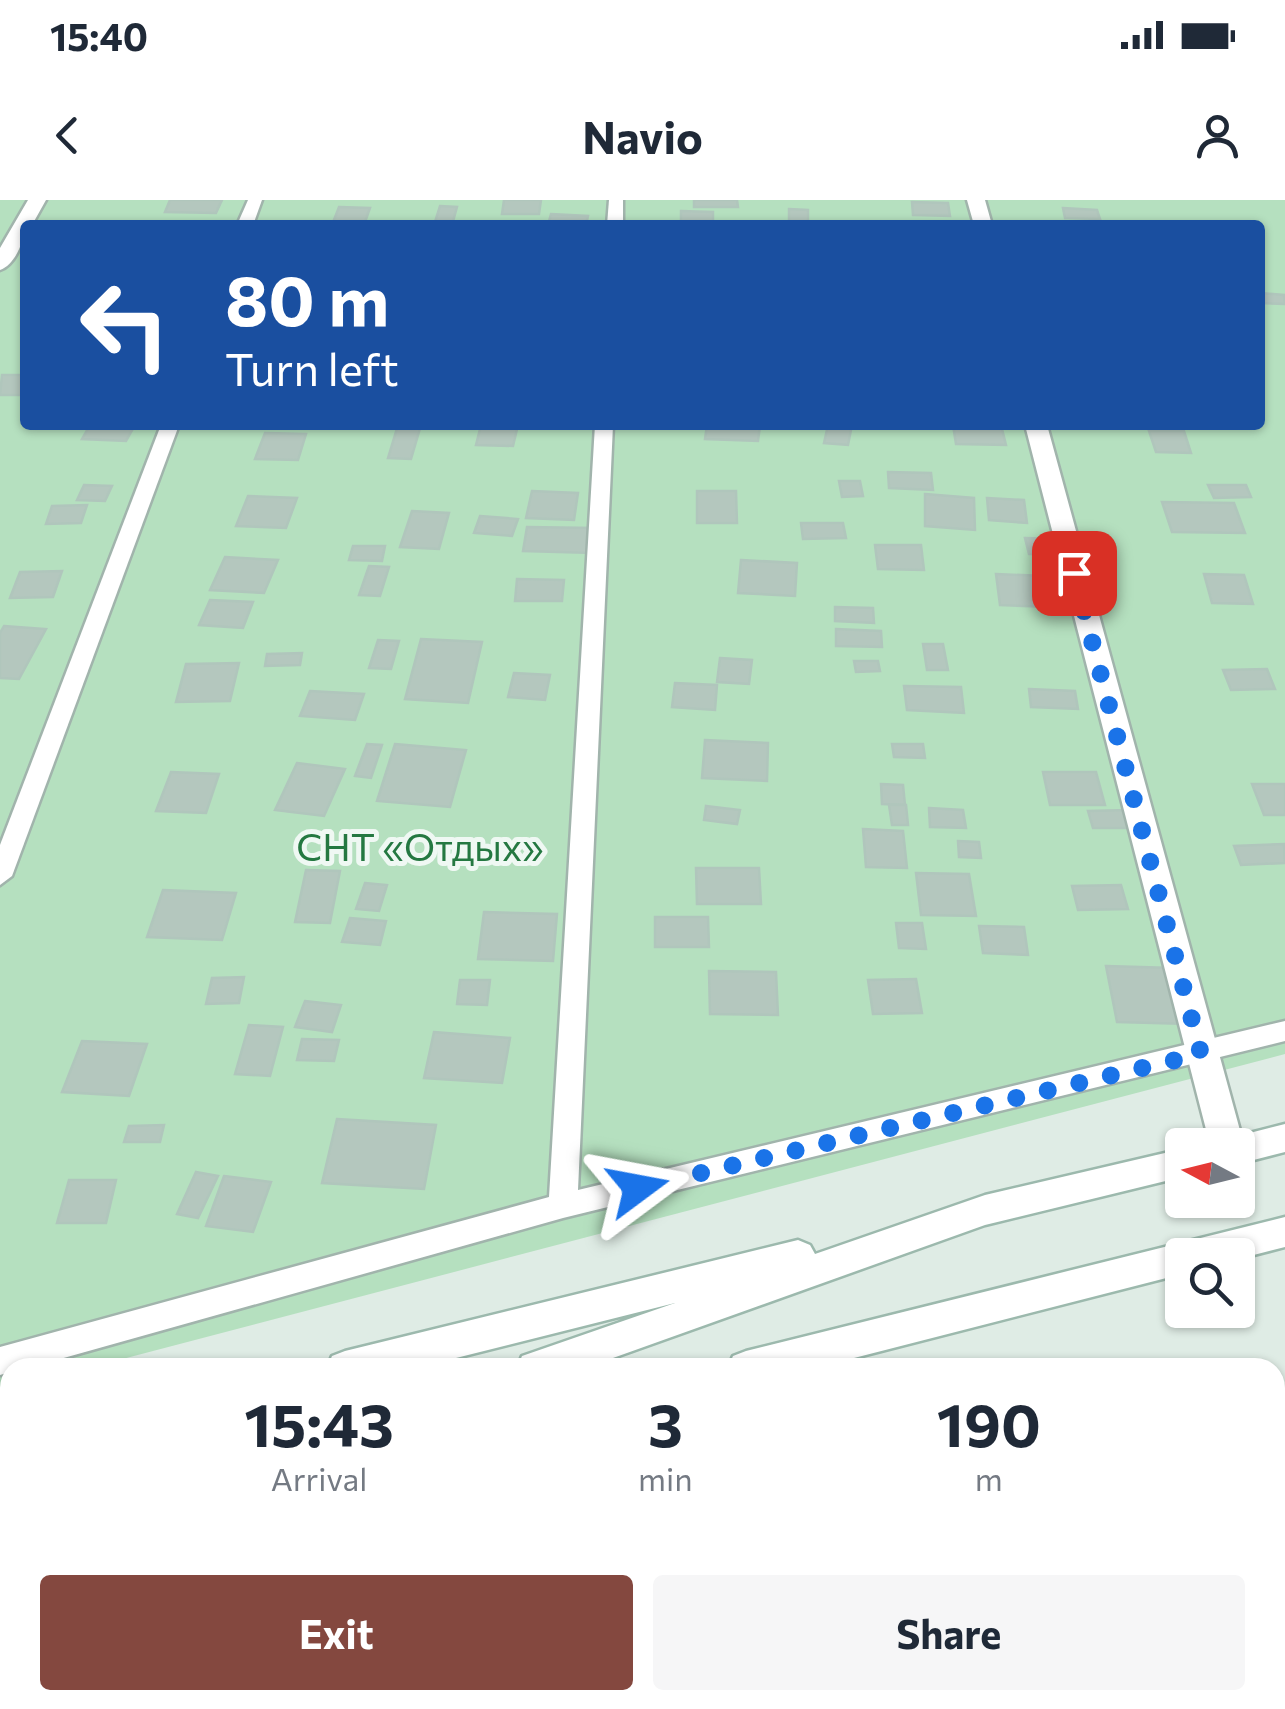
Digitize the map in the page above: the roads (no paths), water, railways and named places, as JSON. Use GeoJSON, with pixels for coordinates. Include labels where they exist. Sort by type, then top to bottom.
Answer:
{"type":"FeatureCollection","features":[{"type":"Feature","properties":{"kind":"main road"},"geometry":{"type":"LineString","coordinates":[[0,264],[20,229]]}},
{"type":"Feature","properties":{"kind":"main road"},"geometry":{"type":"LineString","coordinates":[[1037,430],[1223,1128]]}},
{"type":"Feature","properties":{"kind":"main road"},"geometry":{"type":"LineString","coordinates":[[1255,1146],[1285,1138]]}},
{"type":"Feature","properties":{"kind":"main road"},"geometry":{"type":"LineString","coordinates":[[386,1358],[1165,1167]]}},
{"type":"Feature","properties":{"kind":"main road"},"geometry":{"type":"LineString","coordinates":[[564,1358],[986,1210]]}},
{"type":"Feature","properties":{"kind":"main road"},"geometry":{"type":"LineString","coordinates":[[1255,1240],[1285,1232]]}},
{"type":"Feature","properties":{"kind":"main road"},"geometry":{"type":"LineString","coordinates":[[786,1358],[1165,1262]]}},
{"type":"Feature","properties":{"kind":"lane"},"geometry":{"type":"LineString","coordinates":[[0,876],[168,430]]}},
{"type":"Feature","properties":{"kind":"lane"},"geometry":{"type":"LineString","coordinates":[[563,1206],[604,430]]}},
{"type":"Feature","properties":{"kind":"lane"},"geometry":{"type":"LineString","coordinates":[[14,1358],[563,1206],[1285,1031]]}},
{"type":"Feature","properties":{"kind":"park label","name":"СНТ «Отдых»"},"geometry":{"type":"Point","coordinates":[420,845]}}]}
